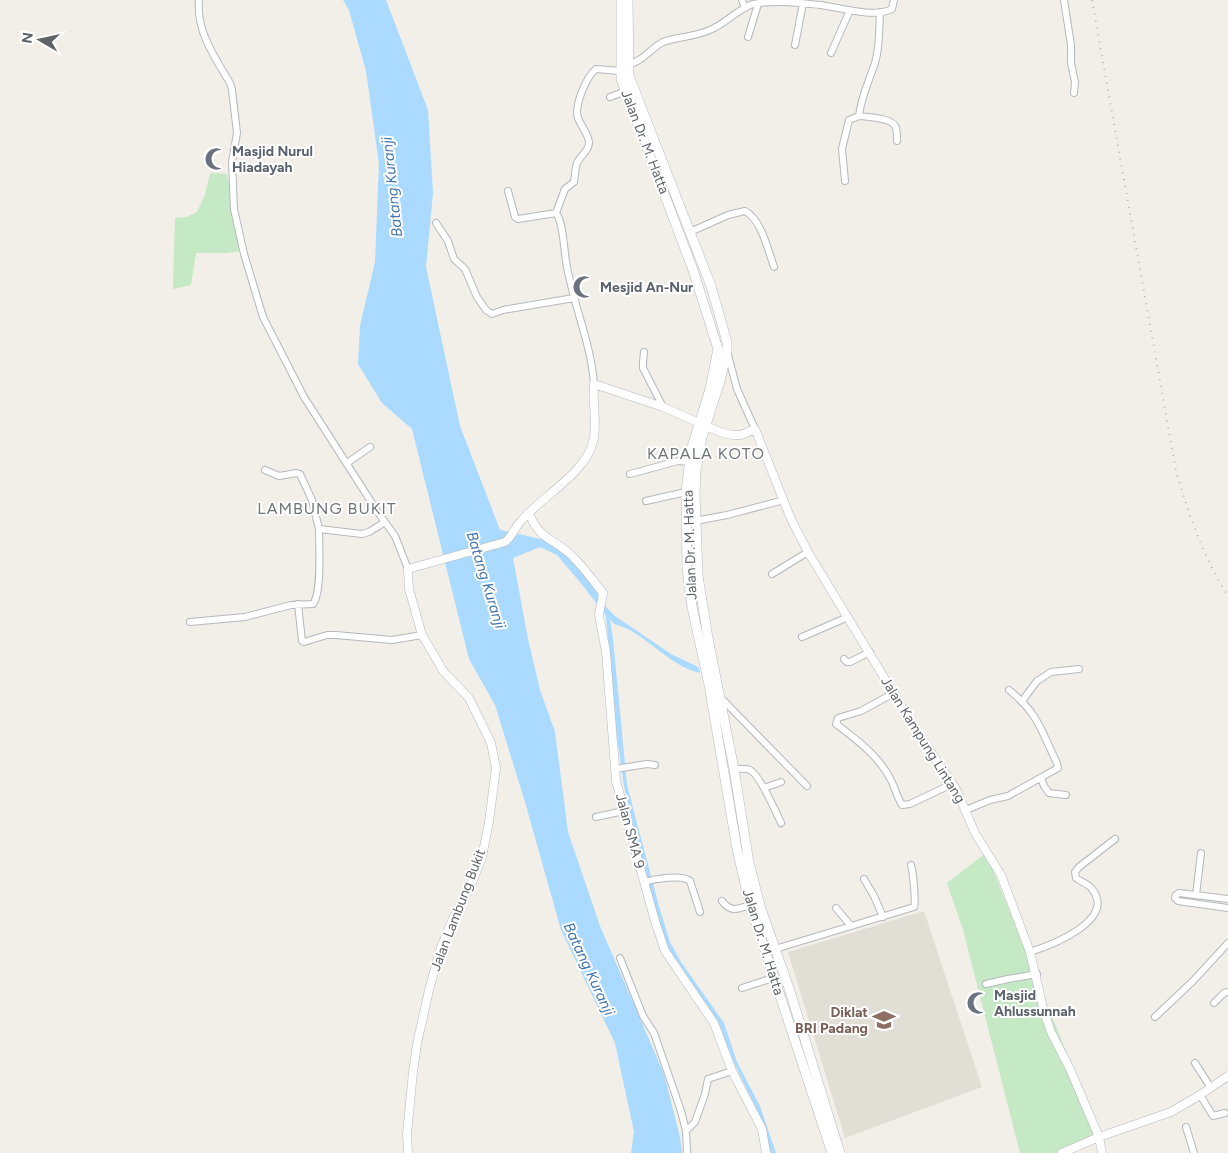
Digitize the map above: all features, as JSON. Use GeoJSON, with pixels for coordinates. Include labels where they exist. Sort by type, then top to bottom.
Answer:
{"type":"FeatureCollection","features":[{"type":"Feature","properties":{"kind":"main road","name":"Jalan Dr. M. Hatta"},"geometry":{"type":"LineString","coordinates":[[621,0],[621,79],[675,211],[690,232],[710,286],[727,342],[722,350],[702,424],[691,450],[686,492],[689,587],[697,637],[709,685],[724,716],[755,908],[775,949],[789,988],[839,1153]]}},
{"type":"Feature","properties":{"kind":"main road","name":"Jalan Dr. M. Hatta"},"geometry":{"type":"LineString","coordinates":[[628,0],[629,76],[651,130],[693,270],[722,350]]}},
{"type":"Feature","properties":{"kind":"main road","name":"Jalan Dr. M. Hatta"},"geometry":{"type":"LineString","coordinates":[[702,424],[696,471],[695,521],[700,595],[718,701],[734,832],[773,978],[832,1153]]}},
{"type":"Feature","properties":{"kind":"street"},"geometry":{"type":"LineString","coordinates":[[199,0],[198,10],[207,44],[230,83],[232,90],[237,133],[232,162],[234,209],[256,298],[272,337],[304,397],[395,536],[408,569],[505,542],[522,519],[572,474],[589,453],[594,436],[593,369],[574,298],[560,221],[556,213]]}},
{"type":"Feature","properties":{"kind":"street"},"geometry":{"type":"LineString","coordinates":[[742,0],[745,8]]}},
{"type":"Feature","properties":{"kind":"street"},"geometry":{"type":"LineString","coordinates":[[629,65],[639,61],[652,49],[664,42],[713,30],[745,8],[758,4],[803,3],[880,12],[892,9],[894,0]]}},
{"type":"Feature","properties":{"kind":"street"},"geometry":{"type":"LineString","coordinates":[[1064,0],[1075,82],[1074,94]]}},
{"type":"Feature","properties":{"kind":"street"},"geometry":{"type":"LineString","coordinates":[[795,45],[803,3]]}},
{"type":"Feature","properties":{"kind":"street"},"geometry":{"type":"LineString","coordinates":[[748,37],[758,4]]}},
{"type":"Feature","properties":{"kind":"street"},"geometry":{"type":"LineString","coordinates":[[831,53],[850,10]]}},
{"type":"Feature","properties":{"kind":"street"},"geometry":{"type":"LineString","coordinates":[[859,116],[862,100],[877,55],[880,12]]}},
{"type":"Feature","properties":{"kind":"street"},"geometry":{"type":"LineString","coordinates":[[556,213],[565,189],[574,182],[577,163],[588,147],[588,140],[577,117],[577,105],[580,96],[590,74],[596,69],[620,71]]}},
{"type":"Feature","properties":{"kind":"street"},"geometry":{"type":"LineString","coordinates":[[610,97],[626,91]]}},
{"type":"Feature","properties":{"kind":"street"},"geometry":{"type":"LineString","coordinates":[[845,181],[842,149],[845,130],[849,120],[859,116],[894,123],[897,141]]}},
{"type":"Feature","properties":{"kind":"street"},"geometry":{"type":"LineString","coordinates":[[508,191],[515,217],[518,219],[556,213]]}},
{"type":"Feature","properties":{"kind":"street"},"geometry":{"type":"LineString","coordinates":[[690,232],[728,215],[745,210],[756,221],[774,266]]}},
{"type":"Feature","properties":{"kind":"street"},"geometry":{"type":"LineString","coordinates":[[436,223],[448,241],[454,259],[465,269],[477,297],[490,313],[495,314],[503,310],[574,298]]}},
{"type":"Feature","properties":{"kind":"street","name":"Jalan Kampung Lintang"},"geometry":{"type":"LineString","coordinates":[[722,350],[791,519],[808,552],[924,743],[952,784],[966,810],[975,833],[1001,875],[1030,952],[1037,974],[1044,1012],[1051,1032],[1070,1069],[1100,1137],[1102,1153]]}},
{"type":"Feature","properties":{"kind":"street"},"geometry":{"type":"LineString","coordinates":[[644,352],[642,362],[644,368],[663,407]]}},
{"type":"Feature","properties":{"kind":"street"},"geometry":{"type":"LineString","coordinates":[[594,384],[663,407],[720,432],[741,435],[755,429]]}},
{"type":"Feature","properties":{"kind":"street"},"geometry":{"type":"LineString","coordinates":[[347,463],[370,447]]}},
{"type":"Feature","properties":{"kind":"street"},"geometry":{"type":"LineString","coordinates":[[630,474],[678,461],[690,462]]}},
{"type":"Feature","properties":{"kind":"street"},"geometry":{"type":"LineString","coordinates":[[190,622],[245,617],[291,605],[313,604],[316,598],[319,574],[319,529],[312,500],[300,474],[297,472],[279,476],[265,470]]}},
{"type":"Feature","properties":{"kind":"street"},"geometry":{"type":"LineString","coordinates":[[646,500],[686,492]]}},
{"type":"Feature","properties":{"kind":"street"},"geometry":{"type":"LineString","coordinates":[[695,521],[734,514],[784,500]]}},
{"type":"Feature","properties":{"kind":"street","name":"Jalan SMA 9"},"geometry":{"type":"LineString","coordinates":[[529,513],[540,533],[575,558],[603,593],[599,610],[599,623],[606,652],[624,810],[648,881],[661,941],[672,961],[714,1022],[732,1071],[762,1129],[766,1153]]}},
{"type":"Feature","properties":{"kind":"street"},"geometry":{"type":"LineString","coordinates":[[319,529],[362,534],[385,522]]}},
{"type":"Feature","properties":{"kind":"street"},"geometry":{"type":"LineString","coordinates":[[772,574],[808,552]]}},
{"type":"Feature","properties":{"kind":"street","name":"Jalan Lambung Bukit"},"geometry":{"type":"LineString","coordinates":[[408,569],[409,588],[422,636],[444,672],[469,698],[490,743],[496,768],[482,857],[470,888],[454,916],[444,940],[429,990],[413,1072],[407,1134],[408,1153]]}},
{"type":"Feature","properties":{"kind":"street"},"geometry":{"type":"LineString","coordinates":[[298,604],[302,641],[304,642],[327,635],[392,640],[422,636]]}},
{"type":"Feature","properties":{"kind":"street"},"geometry":{"type":"LineString","coordinates":[[802,637],[848,617]]}},
{"type":"Feature","properties":{"kind":"street"},"geometry":{"type":"LineString","coordinates":[[844,658],[847,662],[850,662],[870,652]]}},
{"type":"Feature","properties":{"kind":"street"},"geometry":{"type":"LineString","coordinates":[[1022,701],[1037,681],[1051,672],[1079,670]]}},
{"type":"Feature","properties":{"kind":"street"},"geometry":{"type":"LineString","coordinates":[[966,810],[990,800],[1008,796],[1057,770],[1058,766],[1034,714],[1009,690]]}},
{"type":"Feature","properties":{"kind":"street"},"geometry":{"type":"LineString","coordinates":[[894,693],[861,711],[838,718],[836,724],[867,748],[881,764],[891,779],[902,805],[910,804],[952,784]]}},
{"type":"Feature","properties":{"kind":"street"},"geometry":{"type":"LineString","coordinates":[[718,701],[807,786]]}},
{"type":"Feature","properties":{"kind":"street"},"geometry":{"type":"LineString","coordinates":[[618,768],[647,764],[655,765]]}},
{"type":"Feature","properties":{"kind":"street"},"geometry":{"type":"LineString","coordinates":[[734,769],[750,770],[764,788],[781,823]]}},
{"type":"Feature","properties":{"kind":"street"},"geometry":{"type":"LineString","coordinates":[[1041,778],[1044,786],[1050,793],[1066,795]]}},
{"type":"Feature","properties":{"kind":"street"},"geometry":{"type":"LineString","coordinates":[[764,788],[781,782]]}},
{"type":"Feature","properties":{"kind":"street"},"geometry":{"type":"LineString","coordinates":[[596,817],[624,810]]}},
{"type":"Feature","properties":{"kind":"street"},"geometry":{"type":"LineString","coordinates":[[1030,952],[1068,937],[1097,911],[1098,905],[1093,889],[1076,878],[1075,872],[1114,839]]}},
{"type":"Feature","properties":{"kind":"street"},"geometry":{"type":"LineString","coordinates":[[1196,895],[1201,853]]}},
{"type":"Feature","properties":{"kind":"street"},"geometry":{"type":"LineString","coordinates":[[775,949],[914,907],[916,899],[913,890],[914,878],[911,864]]}},
{"type":"Feature","properties":{"kind":"street"},"geometry":{"type":"LineString","coordinates":[[648,881],[678,877],[688,879],[700,912]]}},
{"type":"Feature","properties":{"kind":"street"},"geometry":{"type":"LineString","coordinates":[[864,879],[883,917]]}},
{"type":"Feature","properties":{"kind":"street"},"geometry":{"type":"LineString","coordinates":[[1228,899],[1176,894],[1178,902],[1228,908]]}},
{"type":"Feature","properties":{"kind":"street"},"geometry":{"type":"LineString","coordinates":[[722,901],[730,908],[755,908]]}},
{"type":"Feature","properties":{"kind":"street"},"geometry":{"type":"LineString","coordinates":[[836,908],[851,926]]}},
{"type":"Feature","properties":{"kind":"street"},"geometry":{"type":"LineString","coordinates":[[1155,1017],[1228,943]]}},
{"type":"Feature","properties":{"kind":"street"},"geometry":{"type":"LineString","coordinates":[[620,958],[643,1016],[654,1033],[681,1111],[686,1131],[687,1153]]}},
{"type":"Feature","properties":{"kind":"street"},"geometry":{"type":"LineString","coordinates":[[986,984],[1037,974]]}},
{"type":"Feature","properties":{"kind":"street"},"geometry":{"type":"LineString","coordinates":[[742,988],[773,978]]}},
{"type":"Feature","properties":{"kind":"street"},"geometry":{"type":"LineString","coordinates":[[1214,1003],[1224,993],[1228,992]]}},
{"type":"Feature","properties":{"kind":"street"},"geometry":{"type":"LineString","coordinates":[[1195,1063],[1211,1088]]}},
{"type":"Feature","properties":{"kind":"street"},"geometry":{"type":"LineString","coordinates":[[686,1131],[698,1115],[708,1079],[732,1071]]}},
{"type":"Feature","properties":{"kind":"street"},"geometry":{"type":"LineString","coordinates":[[1062,1153],[1100,1137],[1171,1112],[1228,1076]]}},
{"type":"Feature","properties":{"kind":"street"},"geometry":{"type":"LineString","coordinates":[[1200,1095],[1213,1116],[1224,1113]]}},
{"type":"Feature","properties":{"kind":"street"},"geometry":{"type":"LineString","coordinates":[[1186,1127],[1194,1153]]}},
{"type":"Feature","properties":{"kind":"shaded area","name":"Diklat BRI Padang"},"geometry":{"type":"Polygon","coordinates":[[[924,911],[982,1087],[845,1138],[788,952],[924,911]]]}},
{"type":"Feature","properties":{"kind":"green space"},"geometry":{"type":"Polygon","coordinates":[[[210,173],[227,174],[243,251],[196,253],[191,285],[173,289],[175,218],[186,217],[197,212],[205,195],[210,173]]]}},
{"type":"Feature","properties":{"kind":"green space"},"geometry":{"type":"Polygon","coordinates":[[[986,853],[1101,1138],[1066,1153],[1020,1153],[963,930],[947,883],[986,853]]]}},
{"type":"Feature","properties":{"kind":"water","name":"Batang Kuranji"},"geometry":{"type":"Polygon","coordinates":[[[343,0],[386,0],[428,110],[433,193],[426,267],[460,426],[500,530],[550,541],[569,556],[601,597],[606,607],[615,616],[671,654],[698,667],[700,673],[677,663],[636,634],[614,624],[610,619],[627,785],[660,910],[670,942],[681,962],[724,1023],[737,1062],[760,1106],[776,1153],[771,1153],[757,1110],[734,1063],[720,1027],[670,953],[663,938],[640,855],[624,786],[617,737],[606,616],[557,555],[540,547],[513,558],[528,639],[540,690],[555,732],[568,832],[600,926],[664,1074],[680,1137],[682,1153],[631,1153],[634,1132],[615,1043],[561,930],[495,705],[469,659],[412,429],[382,403],[358,364],[360,326],[375,262],[379,164],[366,71],[349,10],[343,0]]]}},
{"type":"Feature","properties":{"kind":"railway"},"geometry":{"type":"LineString","coordinates":[[1092,0],[1176,471],[1198,535],[1211,566],[1228,596]]}},
{"type":"Feature","properties":{"kind":"place","name":"Masjid Nurul Hiadayah"},"geometry":{"type":"Point","coordinates":[216,159]}},
{"type":"Feature","properties":{"kind":"place","name":"Mesjid An-Nur"},"geometry":{"type":"Point","coordinates":[584,287]}},
{"type":"Feature","properties":{"kind":"place","name":"Masjid Ahlussunnah"},"geometry":{"type":"Point","coordinates":[978,1003]}},
{"type":"Feature","properties":{"kind":"place","name":"Diklat BRI Padang"},"geometry":{"type":"Point","coordinates":[884,1020]}},
{"type":"Feature","properties":{"kind":"district","name":"KAPALA KOTO"},"geometry":{"type":"Point","coordinates":[706,453]}},
{"type":"Feature","properties":{"kind":"district","name":"LAMBUNG BUKIT"},"geometry":{"type":"Point","coordinates":[327,508]}}]}
